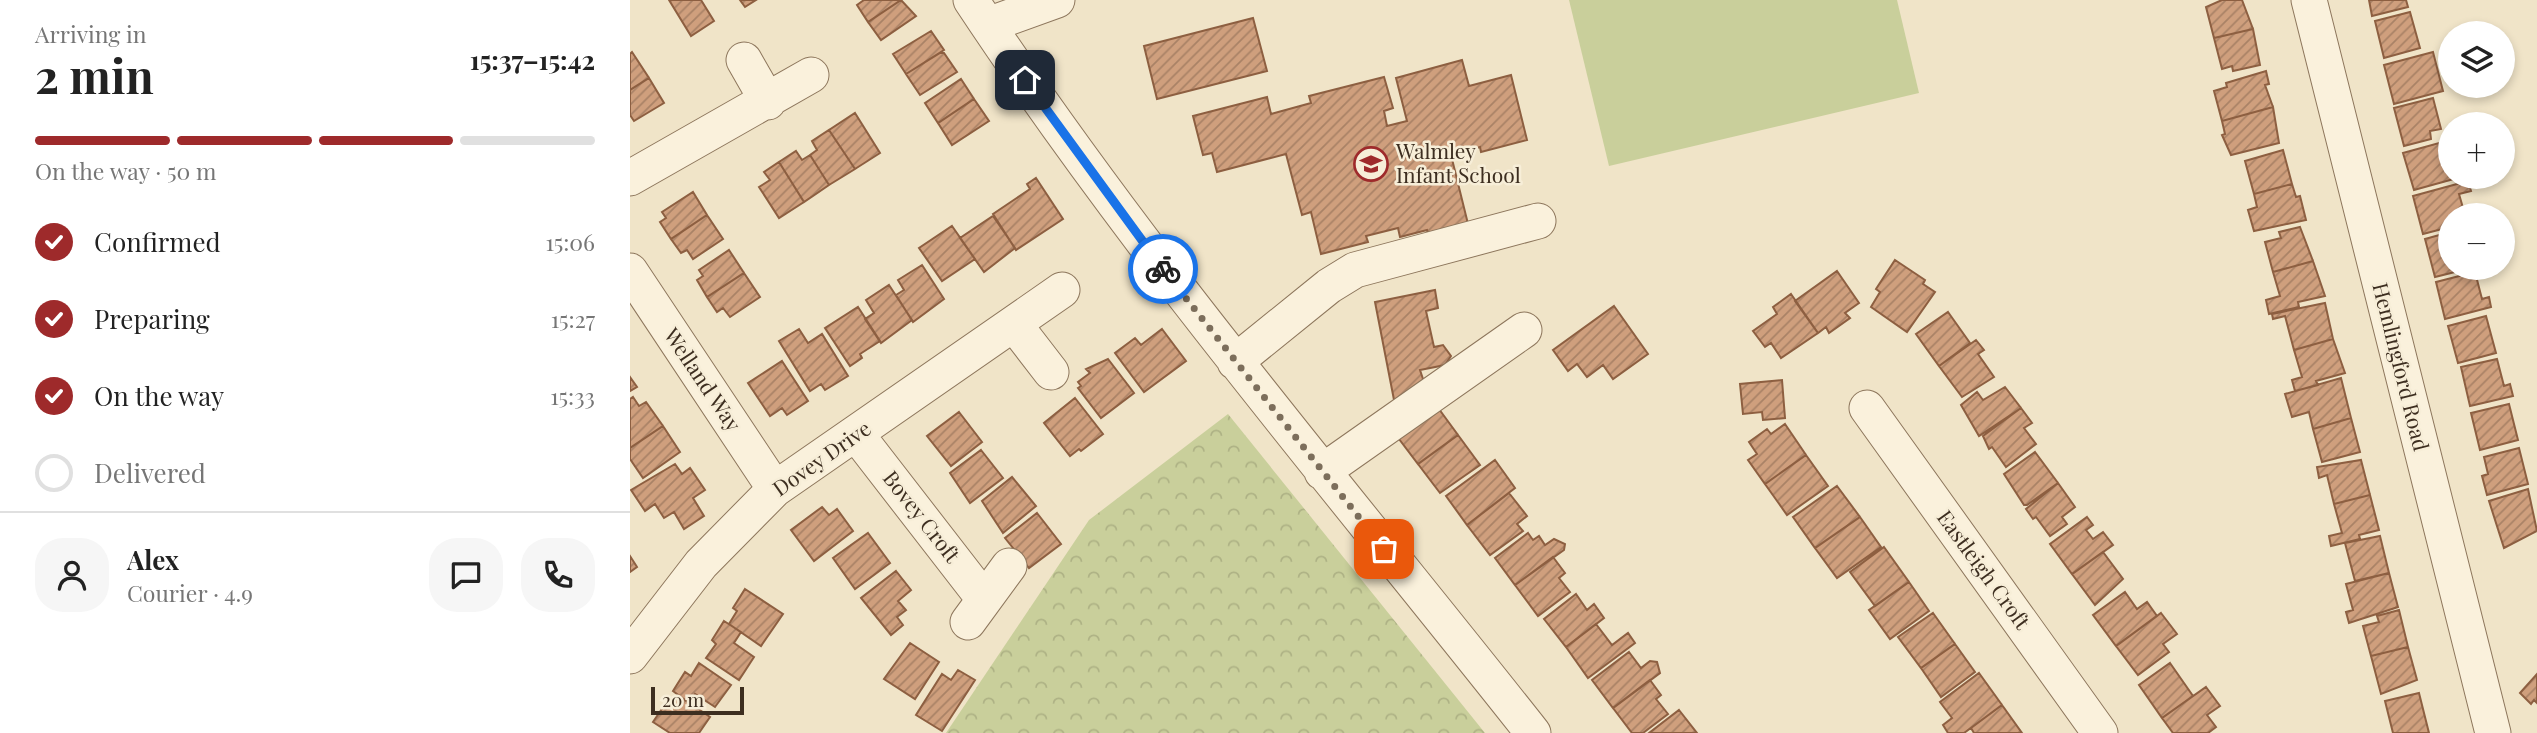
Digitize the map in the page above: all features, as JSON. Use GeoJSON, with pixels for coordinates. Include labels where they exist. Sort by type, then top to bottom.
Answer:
{"type":"FeatureCollection","features":[{"type":"Feature","properties":{"kind":"street"},"geometry":{"type":"LineString","coordinates":[[1057,0],[979,13],[1135,232],[1235,362],[1533,733]]}},
{"type":"Feature","properties":{"kind":"street","name":"Hemlingford Road"},"geometry":{"type":"LineString","coordinates":[[2309,0],[2493,733]]}},
{"type":"Feature","properties":{"kind":"street"},"geometry":{"type":"LineString","coordinates":[[744,60],[768,102]]}},
{"type":"Feature","properties":{"kind":"street"},"geometry":{"type":"LineString","coordinates":[[630,178],[768,102],[811,75]]}},
{"type":"Feature","properties":{"kind":"street"},"geometry":{"type":"LineString","coordinates":[[1235,362],[1329,286],[1355,270],[1538,221]]}},
{"type":"Feature","properties":{"kind":"street","name":"Welland Way"},"geometry":{"type":"LineString","coordinates":[[630,271],[775,489]]}},
{"type":"Feature","properties":{"kind":"street","name":"Dovey Drive"},"geometry":{"type":"LineString","coordinates":[[630,656],[701,564],[775,489],[857,435],[1062,290]]}},
{"type":"Feature","properties":{"kind":"street"},"geometry":{"type":"LineString","coordinates":[[1014,324],[1051,372]]}},
{"type":"Feature","properties":{"kind":"street"},"geometry":{"type":"LineString","coordinates":[[1322,472],[1524,330]]}},
{"type":"Feature","properties":{"kind":"street","name":"Eastleigh Croft"},"geometry":{"type":"LineString","coordinates":[[1867,408],[2100,733]]}},
{"type":"Feature","properties":{"kind":"street","name":"Bovey Croft"},"geometry":{"type":"LineString","coordinates":[[857,435],[976,610],[1009,566]]}},
{"type":"Feature","properties":{"kind":"green space"},"geometry":{"type":"Polygon","coordinates":[[[1569,0],[1897,0],[1919,93],[1609,166],[1569,0]]]}},
{"type":"Feature","properties":{"kind":"green space"},"geometry":{"type":"Polygon","coordinates":[[[1228,414],[1485,733],[946,733],[1089,520],[1228,414]]]}},
{"type":"Feature","properties":{"kind":"building"},"geometry":{"type":"Polygon","coordinates":[[[669,0],[701,0],[714,21],[691,36],[669,0]]]}},
{"type":"Feature","properties":{"kind":"building"},"geometry":{"type":"Polygon","coordinates":[[[740,0],[756,0],[745,7],[740,0]]]}},
{"type":"Feature","properties":{"kind":"building"},"geometry":{"type":"Polygon","coordinates":[[[864,0],[901,0],[868,22],[857,5],[864,0]]]}},
{"type":"Feature","properties":{"kind":"building"},"geometry":{"type":"Polygon","coordinates":[[[901,0],[916,16],[881,40],[868,22],[901,0]]]}},
{"type":"Feature","properties":{"kind":"building"},"geometry":{"type":"Polygon","coordinates":[[[2222,0],[2242,0],[2253,29],[2214,38],[2206,7],[2222,0]]]}},
{"type":"Feature","properties":{"kind":"building"},"geometry":{"type":"Polygon","coordinates":[[[2369,0],[2406,0],[2408,7],[2372,16],[2369,0]]]}},
{"type":"Feature","properties":{"kind":"building"},"geometry":{"type":"Polygon","coordinates":[[[2410,12],[2420,48],[2384,58],[2375,21],[2410,12]]]}},
{"type":"Feature","properties":{"kind":"building"},"geometry":{"type":"Polygon","coordinates":[[[1253,18],[1267,71],[1157,99],[1144,46],[1253,18]]]}},
{"type":"Feature","properties":{"kind":"building"},"geometry":{"type":"Polygon","coordinates":[[[2253,29],[2260,65],[2233,71],[2232,66],[2222,69],[2214,38],[2253,29]]]}},
{"type":"Feature","properties":{"kind":"building"},"geometry":{"type":"Polygon","coordinates":[[[931,31],[944,50],[906,74],[893,54],[931,31]]]}},
{"type":"Feature","properties":{"kind":"building"},"geometry":{"type":"Polygon","coordinates":[[[632,52],[649,78],[630,90],[630,54],[632,52]]]}},
{"type":"Feature","properties":{"kind":"building"},"geometry":{"type":"Polygon","coordinates":[[[2433,52],[2438,72],[2438,92],[2394,104],[2384,65],[2433,52]]]}},
{"type":"Feature","properties":{"kind":"building"},"geometry":{"type":"Polygon","coordinates":[[[944,53],[957,72],[920,95],[906,74],[944,53]]]}},
{"type":"Feature","properties":{"kind":"building","name":"Walmley Infant School"},"geometry":{"type":"Polygon","coordinates":[[[1462,60],[1469,86],[1511,75],[1527,140],[1481,152],[1480,147],[1451,155],[1469,228],[1429,238],[1427,230],[1400,237],[1398,228],[1366,236],[1368,242],[1321,254],[1311,212],[1302,215],[1286,154],[1217,172],[1212,153],[1203,155],[1193,116],[1267,97],[1271,114],[1311,103],[1309,96],[1384,77],[1393,108],[1384,111],[1387,126],[1407,121],[1396,78],[1462,60]]]}},
{"type":"Feature","properties":{"kind":"building"},"geometry":{"type":"Polygon","coordinates":[[[2266,71],[2269,84],[2265,85],[2273,107],[2222,121],[2214,91],[2227,87],[2226,83],[2266,71]]]}},
{"type":"Feature","properties":{"kind":"building"},"geometry":{"type":"Polygon","coordinates":[[[649,78],[664,103],[634,121],[630,115],[630,90],[649,78]]]}},
{"type":"Feature","properties":{"kind":"building"},"geometry":{"type":"Polygon","coordinates":[[[961,79],[974,99],[938,123],[925,103],[961,79]]]}},
{"type":"Feature","properties":{"kind":"building"},"geometry":{"type":"Polygon","coordinates":[[[2433,98],[2438,130],[2430,131],[2431,139],[2404,146],[2394,108],[2433,98]]]}},
{"type":"Feature","properties":{"kind":"building"},"geometry":{"type":"Polygon","coordinates":[[[974,99],[989,121],[952,145],[938,123],[974,99]]]}},
{"type":"Feature","properties":{"kind":"building"},"geometry":{"type":"Polygon","coordinates":[[[2273,107],[2279,143],[2231,155],[2222,135],[2225,134],[2222,121],[2273,107]]]}},
{"type":"Feature","properties":{"kind":"building"},"geometry":{"type":"Polygon","coordinates":[[[855,113],[880,153],[855,169],[829,130],[855,113]]]}},
{"type":"Feature","properties":{"kind":"building"},"geometry":{"type":"Polygon","coordinates":[[[829,130],[855,169],[829,185],[810,155],[817,150],[812,141],[829,130]]]}},
{"type":"Feature","properties":{"kind":"building"},"geometry":{"type":"Polygon","coordinates":[[[2438,143],[2438,183],[2414,190],[2403,153],[2438,143]]]}},
{"type":"Feature","properties":{"kind":"building"},"geometry":{"type":"Polygon","coordinates":[[[2283,150],[2292,184],[2254,194],[2245,161],[2283,150]]]}},
{"type":"Feature","properties":{"kind":"building"},"geometry":{"type":"Polygon","coordinates":[[[796,151],[802,160],[810,155],[829,185],[804,202],[779,162],[796,151]]]}},
{"type":"Feature","properties":{"kind":"building"},"geometry":{"type":"Polygon","coordinates":[[[779,162],[804,202],[779,218],[759,187],[770,180],[764,172],[779,162]]]}},
{"type":"Feature","properties":{"kind":"building"},"geometry":{"type":"Polygon","coordinates":[[[1036,178],[1063,219],[1016,250],[993,214],[1030,189],[1027,184],[1036,178]]]}},
{"type":"Feature","properties":{"kind":"building"},"geometry":{"type":"Polygon","coordinates":[[[2292,184],[2296,197],[2300,196],[2306,220],[2254,231],[2248,210],[2257,207],[2254,194],[2292,184]]]}},
{"type":"Feature","properties":{"kind":"building"},"geometry":{"type":"Polygon","coordinates":[[[2439,189],[2471,191],[2459,194],[2462,203],[2438,203],[2438,230],[2423,234],[2413,196],[2439,189]]]}},
{"type":"Feature","properties":{"kind":"building"},"geometry":{"type":"Polygon","coordinates":[[[693,192],[707,215],[671,239],[660,222],[666,218],[662,212],[693,192]]]}},
{"type":"Feature","properties":{"kind":"building"},"geometry":{"type":"Polygon","coordinates":[[[707,215],[723,239],[693,259],[687,250],[681,253],[671,239],[707,215]]]}},
{"type":"Feature","properties":{"kind":"building"},"geometry":{"type":"Polygon","coordinates":[[[993,216],[1015,248],[984,272],[960,238],[993,216]]]}},
{"type":"Feature","properties":{"kind":"building"},"geometry":{"type":"Polygon","coordinates":[[[952,226],[975,259],[942,281],[919,248],[952,226]]]}},
{"type":"Feature","properties":{"kind":"building"},"geometry":{"type":"Polygon","coordinates":[[[2300,227],[2313,261],[2273,272],[2265,242],[2281,238],[2279,232],[2300,227]]]}},
{"type":"Feature","properties":{"kind":"building"},"geometry":{"type":"Polygon","coordinates":[[[2438,235],[2438,276],[2435,277],[2425,239],[2438,235]]]}},
{"type":"Feature","properties":{"kind":"building"},"geometry":{"type":"Polygon","coordinates":[[[729,250],[744,273],[707,297],[697,280],[703,276],[699,270],[729,250]]]}},
{"type":"Feature","properties":{"kind":"building"},"geometry":{"type":"Polygon","coordinates":[[[1895,260],[1925,280],[1923,284],[1935,292],[1907,332],[1871,307],[1880,292],[1876,289],[1895,260]]]}},
{"type":"Feature","properties":{"kind":"building"},"geometry":{"type":"Polygon","coordinates":[[[2313,261],[2325,296],[2298,302],[2299,307],[2269,314],[2266,300],[2280,296],[2273,272],[2313,261]]]}},
{"type":"Feature","properties":{"kind":"building"},"geometry":{"type":"Polygon","coordinates":[[[922,265],[944,299],[913,322],[896,295],[904,290],[898,280],[922,265]]]}},
{"type":"Feature","properties":{"kind":"building"},"geometry":{"type":"Polygon","coordinates":[[[1837,271],[1859,303],[1845,313],[1850,318],[1829,333],[1826,327],[1818,333],[1795,301],[1837,271]]]}},
{"type":"Feature","properties":{"kind":"building"},"geometry":{"type":"Polygon","coordinates":[[[744,273],[760,297],[730,317],[723,308],[717,312],[707,297],[744,273]]]}},
{"type":"Feature","properties":{"kind":"building"},"geometry":{"type":"Polygon","coordinates":[[[2477,280],[2482,299],[2489,297],[2491,307],[2445,319],[2436,282],[2477,280]]]}},
{"type":"Feature","properties":{"kind":"building"},"geometry":{"type":"Polygon","coordinates":[[[889,285],[912,320],[881,343],[865,319],[874,313],[866,300],[889,285]]]}},
{"type":"Feature","properties":{"kind":"building"},"geometry":{"type":"Polygon","coordinates":[[[1435,290],[1438,308],[1426,311],[1434,347],[1443,345],[1451,356],[1445,365],[1420,370],[1425,385],[1395,405],[1375,302],[1435,290]]]}},
{"type":"Feature","properties":{"kind":"building"},"geometry":{"type":"Polygon","coordinates":[[[1791,294],[1818,333],[1781,358],[1771,343],[1765,347],[1753,331],[1777,314],[1773,307],[1791,294]]]}},
{"type":"Feature","properties":{"kind":"building"},"geometry":{"type":"Polygon","coordinates":[[[2325,303],[2333,339],[2294,350],[2285,316],[2273,319],[2272,314],[2325,303]]]}},
{"type":"Feature","properties":{"kind":"building"},"geometry":{"type":"Polygon","coordinates":[[[1614,306],[1648,354],[1613,379],[1603,365],[1587,377],[1577,364],[1568,371],[1553,350],[1614,306]]]}},
{"type":"Feature","properties":{"kind":"building"},"geometry":{"type":"Polygon","coordinates":[[[858,307],[880,341],[860,354],[862,358],[850,366],[825,328],[858,307]]]}},
{"type":"Feature","properties":{"kind":"building"},"geometry":{"type":"Polygon","coordinates":[[[1948,312],[1970,343],[1939,366],[1916,334],[1948,312]]]}},
{"type":"Feature","properties":{"kind":"building"},"geometry":{"type":"Polygon","coordinates":[[[2486,316],[2496,353],[2458,363],[2448,326],[2486,316]]]}},
{"type":"Feature","properties":{"kind":"building"},"geometry":{"type":"Polygon","coordinates":[[[799,329],[808,343],[822,334],[848,376],[825,390],[821,384],[810,391],[779,341],[799,329]]]}},
{"type":"Feature","properties":{"kind":"building"},"geometry":{"type":"Polygon","coordinates":[[[1162,329],[1186,361],[1144,392],[1115,353],[1135,338],[1141,345],[1162,329]]]}},
{"type":"Feature","properties":{"kind":"building"},"geometry":{"type":"Polygon","coordinates":[[[2333,339],[2345,373],[2316,381],[2318,385],[2295,391],[2292,380],[2302,377],[2294,350],[2333,339]]]}},
{"type":"Feature","properties":{"kind":"building"},"geometry":{"type":"Polygon","coordinates":[[[1976,340],[1984,350],[1978,354],[1994,377],[1962,397],[1939,366],[1976,340]]]}},
{"type":"Feature","properties":{"kind":"building"},"geometry":{"type":"Polygon","coordinates":[[[1108,359],[1134,393],[1101,418],[1078,388],[1081,386],[1078,382],[1090,373],[1086,369],[1108,359]]]}},
{"type":"Feature","properties":{"kind":"building"},"geometry":{"type":"Polygon","coordinates":[[[2497,359],[2504,386],[2510,384],[2513,396],[2470,406],[2461,367],[2497,359]]]}},
{"type":"Feature","properties":{"kind":"building"},"geometry":{"type":"Polygon","coordinates":[[[782,361],[808,401],[787,415],[782,408],[770,416],[748,383],[782,361]]]}},
{"type":"Feature","properties":{"kind":"building"},"geometry":{"type":"Polygon","coordinates":[[[630,377],[637,387],[630,391],[630,377]]]}},
{"type":"Feature","properties":{"kind":"building"},"geometry":{"type":"Polygon","coordinates":[[[2341,378],[2351,418],[2313,429],[2309,412],[2292,417],[2285,394],[2341,378]]]}},
{"type":"Feature","properties":{"kind":"building"},"geometry":{"type":"Polygon","coordinates":[[[1782,380],[1785,418],[1763,420],[1762,412],[1743,414],[1740,384],[1782,380]]]}},
{"type":"Feature","properties":{"kind":"building"},"geometry":{"type":"Polygon","coordinates":[[[2005,387],[2021,408],[1979,436],[1961,405],[1977,392],[1983,400],[2005,387]]]}},
{"type":"Feature","properties":{"kind":"building"},"geometry":{"type":"Polygon","coordinates":[[[633,397],[639,406],[646,402],[663,426],[630,448],[630,399],[633,397]]]}},
{"type":"Feature","properties":{"kind":"building"},"geometry":{"type":"Polygon","coordinates":[[[1075,398],[1103,434],[1070,456],[1044,423],[1075,398]]]}},
{"type":"Feature","properties":{"kind":"building"},"geometry":{"type":"Polygon","coordinates":[[[2509,404],[2518,440],[2480,450],[2471,413],[2509,404]]]}},
{"type":"Feature","properties":{"kind":"building"},"geometry":{"type":"Polygon","coordinates":[[[1436,405],[1458,435],[1418,464],[1396,435],[1436,405]]]}},
{"type":"Feature","properties":{"kind":"building"},"geometry":{"type":"Polygon","coordinates":[[[2021,408],[2032,423],[2024,428],[2036,444],[2006,467],[1992,447],[1989,449],[1983,436],[2021,408]]]}},
{"type":"Feature","properties":{"kind":"building"},"geometry":{"type":"Polygon","coordinates":[[[959,412],[982,442],[951,466],[927,436],[959,412]]]}},
{"type":"Feature","properties":{"kind":"building"},"geometry":{"type":"Polygon","coordinates":[[[2351,418],[2360,452],[2322,462],[2313,429],[2351,418]]]}},
{"type":"Feature","properties":{"kind":"building"},"geometry":{"type":"Polygon","coordinates":[[[1785,424],[1806,455],[1765,484],[1748,460],[1757,454],[1749,442],[1767,429],[1771,434],[1785,424]]]}},
{"type":"Feature","properties":{"kind":"building"},"geometry":{"type":"Polygon","coordinates":[[[663,426],[680,452],[643,478],[630,459],[630,448],[663,426]]]}},
{"type":"Feature","properties":{"kind":"building"},"geometry":{"type":"Polygon","coordinates":[[[1458,435],[1480,465],[1440,493],[1418,464],[1458,435]]]}},
{"type":"Feature","properties":{"kind":"building"},"geometry":{"type":"Polygon","coordinates":[[[2519,448],[2528,484],[2487,495],[2482,476],[2488,474],[2484,457],[2519,448]]]}},
{"type":"Feature","properties":{"kind":"building"},"geometry":{"type":"Polygon","coordinates":[[[981,450],[1003,478],[970,503],[950,473],[981,450]]]}},
{"type":"Feature","properties":{"kind":"building"},"geometry":{"type":"Polygon","coordinates":[[[2035,452],[2058,483],[2024,505],[2004,474],[2035,452]]]}},
{"type":"Feature","properties":{"kind":"building"},"geometry":{"type":"Polygon","coordinates":[[[1806,455],[1828,486],[1787,515],[1765,484],[1806,455]]]}},
{"type":"Feature","properties":{"kind":"building"},"geometry":{"type":"Polygon","coordinates":[[[1495,460],[1515,488],[1467,525],[1446,496],[1495,460]]]}},
{"type":"Feature","properties":{"kind":"building"},"geometry":{"type":"Polygon","coordinates":[[[2361,460],[2370,495],[2334,504],[2327,475],[2319,478],[2317,467],[2361,460]]]}},
{"type":"Feature","properties":{"kind":"building"},"geometry":{"type":"Polygon","coordinates":[[[675,464],[682,474],[690,468],[705,490],[693,498],[704,516],[684,529],[674,512],[664,518],[655,504],[645,511],[631,490],[675,464]]]}},
{"type":"Feature","properties":{"kind":"building"},"geometry":{"type":"Polygon","coordinates":[[[1012,477],[1036,506],[1003,533],[982,501],[1012,477]]]}},
{"type":"Feature","properties":{"kind":"building"},"geometry":{"type":"Polygon","coordinates":[[[2058,483],[2075,507],[2062,517],[2067,524],[2050,536],[2036,517],[2033,519],[2026,509],[2058,483]]]}},
{"type":"Feature","properties":{"kind":"building"},"geometry":{"type":"Polygon","coordinates":[[[1837,486],[1860,517],[1815,548],[1793,517],[1837,486]]]}},
{"type":"Feature","properties":{"kind":"building"},"geometry":{"type":"Polygon","coordinates":[[[2528,489],[2537,531],[2504,548],[2489,501],[2528,489]]]}},
{"type":"Feature","properties":{"kind":"building"},"geometry":{"type":"Polygon","coordinates":[[[1509,493],[1527,516],[1517,524],[1523,531],[1490,555],[1467,525],[1509,493]]]}},
{"type":"Feature","properties":{"kind":"building"},"geometry":{"type":"Polygon","coordinates":[[[2370,495],[2379,530],[2359,535],[2360,539],[2331,546],[2329,536],[2342,533],[2334,504],[2370,495]]]}},
{"type":"Feature","properties":{"kind":"building"},"geometry":{"type":"Polygon","coordinates":[[[822,507],[829,515],[837,509],[853,531],[814,561],[791,530],[822,507]]]}},
{"type":"Feature","properties":{"kind":"building"},"geometry":{"type":"Polygon","coordinates":[[[1037,513],[1061,544],[1029,568],[1005,538],[1037,513]]]}},
{"type":"Feature","properties":{"kind":"building"},"geometry":{"type":"Polygon","coordinates":[[[1860,517],[1881,547],[1837,578],[1815,548],[1860,517]]]}},
{"type":"Feature","properties":{"kind":"building"},"geometry":{"type":"Polygon","coordinates":[[[2087,517],[2093,525],[2086,530],[2093,539],[2103,532],[2113,545],[2072,574],[2050,544],[2087,517]]]}},
{"type":"Feature","properties":{"kind":"building"},"geometry":{"type":"Polygon","coordinates":[[[868,533],[890,563],[855,589],[833,558],[868,533]]]}},
{"type":"Feature","properties":{"kind":"building"},"geometry":{"type":"Polygon","coordinates":[[[1528,533],[1533,540],[1539,536],[1545,545],[1554,539],[1565,544],[1564,550],[1515,585],[1495,558],[1528,533]]]}},
{"type":"Feature","properties":{"kind":"building"},"geometry":{"type":"Polygon","coordinates":[[[2380,536],[2389,573],[2355,581],[2345,543],[2380,536]]]}},
{"type":"Feature","properties":{"kind":"building"},"geometry":{"type":"Polygon","coordinates":[[[1884,547],[1909,582],[1875,606],[1850,572],[1884,547]]]}},
{"type":"Feature","properties":{"kind":"building"},"geometry":{"type":"Polygon","coordinates":[[[2103,552],[2123,579],[2095,605],[2072,574],[2103,552]]]}},
{"type":"Feature","properties":{"kind":"building"},"geometry":{"type":"Polygon","coordinates":[[[630,556],[637,567],[630,572],[630,556]]]}},
{"type":"Feature","properties":{"kind":"building"},"geometry":{"type":"Polygon","coordinates":[[[1553,557],[1565,573],[1559,578],[1570,592],[1538,616],[1515,585],[1553,557]]]}},
{"type":"Feature","properties":{"kind":"building"},"geometry":{"type":"Polygon","coordinates":[[[896,571],[911,590],[898,601],[906,610],[897,617],[903,625],[891,635],[861,598],[896,571]]]}},
{"type":"Feature","properties":{"kind":"building"},"geometry":{"type":"Polygon","coordinates":[[[2389,573],[2398,607],[2349,623],[2346,612],[2353,610],[2346,584],[2389,573]]]}},
{"type":"Feature","properties":{"kind":"building"},"geometry":{"type":"Polygon","coordinates":[[[1909,582],[1929,611],[1890,639],[1869,610],[1909,582]]]}},
{"type":"Feature","properties":{"kind":"building"},"geometry":{"type":"Polygon","coordinates":[[[745,589],[783,614],[761,646],[729,624],[737,611],[733,608],[745,589]]]}},
{"type":"Feature","properties":{"kind":"building"},"geometry":{"type":"Polygon","coordinates":[[[2125,592],[2137,609],[2147,602],[2157,616],[2116,646],[2093,615],[2125,592]]]}},
{"type":"Feature","properties":{"kind":"building"},"geometry":{"type":"Polygon","coordinates":[[[1576,594],[1587,610],[1594,604],[1604,618],[1566,647],[1544,619],[1576,594]]]}},
{"type":"Feature","properties":{"kind":"building"},"geometry":{"type":"Polygon","coordinates":[[[2399,610],[2408,647],[2371,656],[2363,626],[2379,622],[2377,616],[2399,610]]]}},
{"type":"Feature","properties":{"kind":"building"},"geometry":{"type":"Polygon","coordinates":[[[1933,613],[1955,644],[1921,668],[1898,637],[1933,613]]]}},
{"type":"Feature","properties":{"kind":"building"},"geometry":{"type":"Polygon","coordinates":[[[2161,613],[2177,634],[2163,644],[2169,652],[2138,675],[2116,646],[2161,613]]]}},
{"type":"Feature","properties":{"kind":"building"},"geometry":{"type":"Polygon","coordinates":[[[724,621],[741,632],[734,643],[754,657],[739,680],[706,658],[716,644],[712,640],[724,621]]]}},
{"type":"Feature","properties":{"kind":"building"},"geometry":{"type":"Polygon","coordinates":[[[1596,624],[1612,645],[1628,633],[1635,643],[1588,678],[1566,647],[1596,624]]]}},
{"type":"Feature","properties":{"kind":"building"},"geometry":{"type":"Polygon","coordinates":[[[910,643],[939,662],[915,699],[884,679],[910,643]]]}},
{"type":"Feature","properties":{"kind":"building"},"geometry":{"type":"Polygon","coordinates":[[[1955,644],[1975,672],[1941,697],[1921,668],[1955,644]]]}},
{"type":"Feature","properties":{"kind":"building"},"geometry":{"type":"Polygon","coordinates":[[[2408,647],[2417,680],[2381,694],[2371,656],[2408,647]]]}},
{"type":"Feature","properties":{"kind":"building"},"geometry":{"type":"Polygon","coordinates":[[[1629,652],[1641,668],[1650,661],[1657,662],[1660,673],[1613,708],[1592,680],[1629,652]]]}},
{"type":"Feature","properties":{"kind":"building"},"geometry":{"type":"Polygon","coordinates":[[[699,663],[731,685],[715,707],[695,694],[689,703],[673,691],[685,672],[691,676],[699,663]]]}},
{"type":"Feature","properties":{"kind":"building"},"geometry":{"type":"Polygon","coordinates":[[[2170,663],[2193,696],[2162,718],[2139,685],[2170,663]]]}},
{"type":"Feature","properties":{"kind":"building"},"geometry":{"type":"Polygon","coordinates":[[[958,670],[975,680],[942,731],[916,715],[942,674],[951,680],[958,670]]]}},
{"type":"Feature","properties":{"kind":"building"},"geometry":{"type":"Polygon","coordinates":[[[1979,673],[2002,705],[1964,733],[1948,733],[1943,725],[1952,718],[1940,702],[1979,673]]]}},
{"type":"Feature","properties":{"kind":"building"},"geometry":{"type":"Polygon","coordinates":[[[2537,674],[2537,703],[2534,700],[2531,704],[2520,693],[2537,674]]]}},
{"type":"Feature","properties":{"kind":"building"},"geometry":{"type":"Polygon","coordinates":[[[1650,680],[1661,695],[1656,699],[1668,714],[1643,733],[1632,733],[1613,708],[1650,680]]]}},
{"type":"Feature","properties":{"kind":"building"},"geometry":{"type":"Polygon","coordinates":[[[2206,687],[2220,706],[2207,715],[2216,727],[2208,733],[2173,733],[2162,718],[2206,687]]]}},
{"type":"Feature","properties":{"kind":"building"},"geometry":{"type":"Polygon","coordinates":[[[2419,693],[2429,733],[2393,733],[2385,701],[2419,693]]]}},
{"type":"Feature","properties":{"kind":"building"},"geometry":{"type":"Polygon","coordinates":[[[678,695],[710,717],[699,733],[670,733],[653,722],[666,703],[671,707],[678,695]]]}},
{"type":"Feature","properties":{"kind":"building"},"geometry":{"type":"Polygon","coordinates":[[[2002,705],[2022,733],[1974,733],[1971,728],[2002,705]]]}},
{"type":"Feature","properties":{"kind":"building"},"geometry":{"type":"Polygon","coordinates":[[[1679,710],[1697,733],[1649,733],[1679,710]]]}},
{"type":"Feature","properties":{"kind":"way so far"},"geometry":{"type":"LineString","coordinates":[[1163,269],[1384,549]]}},
{"type":"Feature","properties":{"kind":"place","name":"Walmley Infant School"},"geometry":{"type":"Point","coordinates":[1371,164]}},
{"type":"Feature","properties":{"kind":"route"},"geometry":{"type":"LineString","coordinates":[[1025,80],[1163,269]]}}]}
